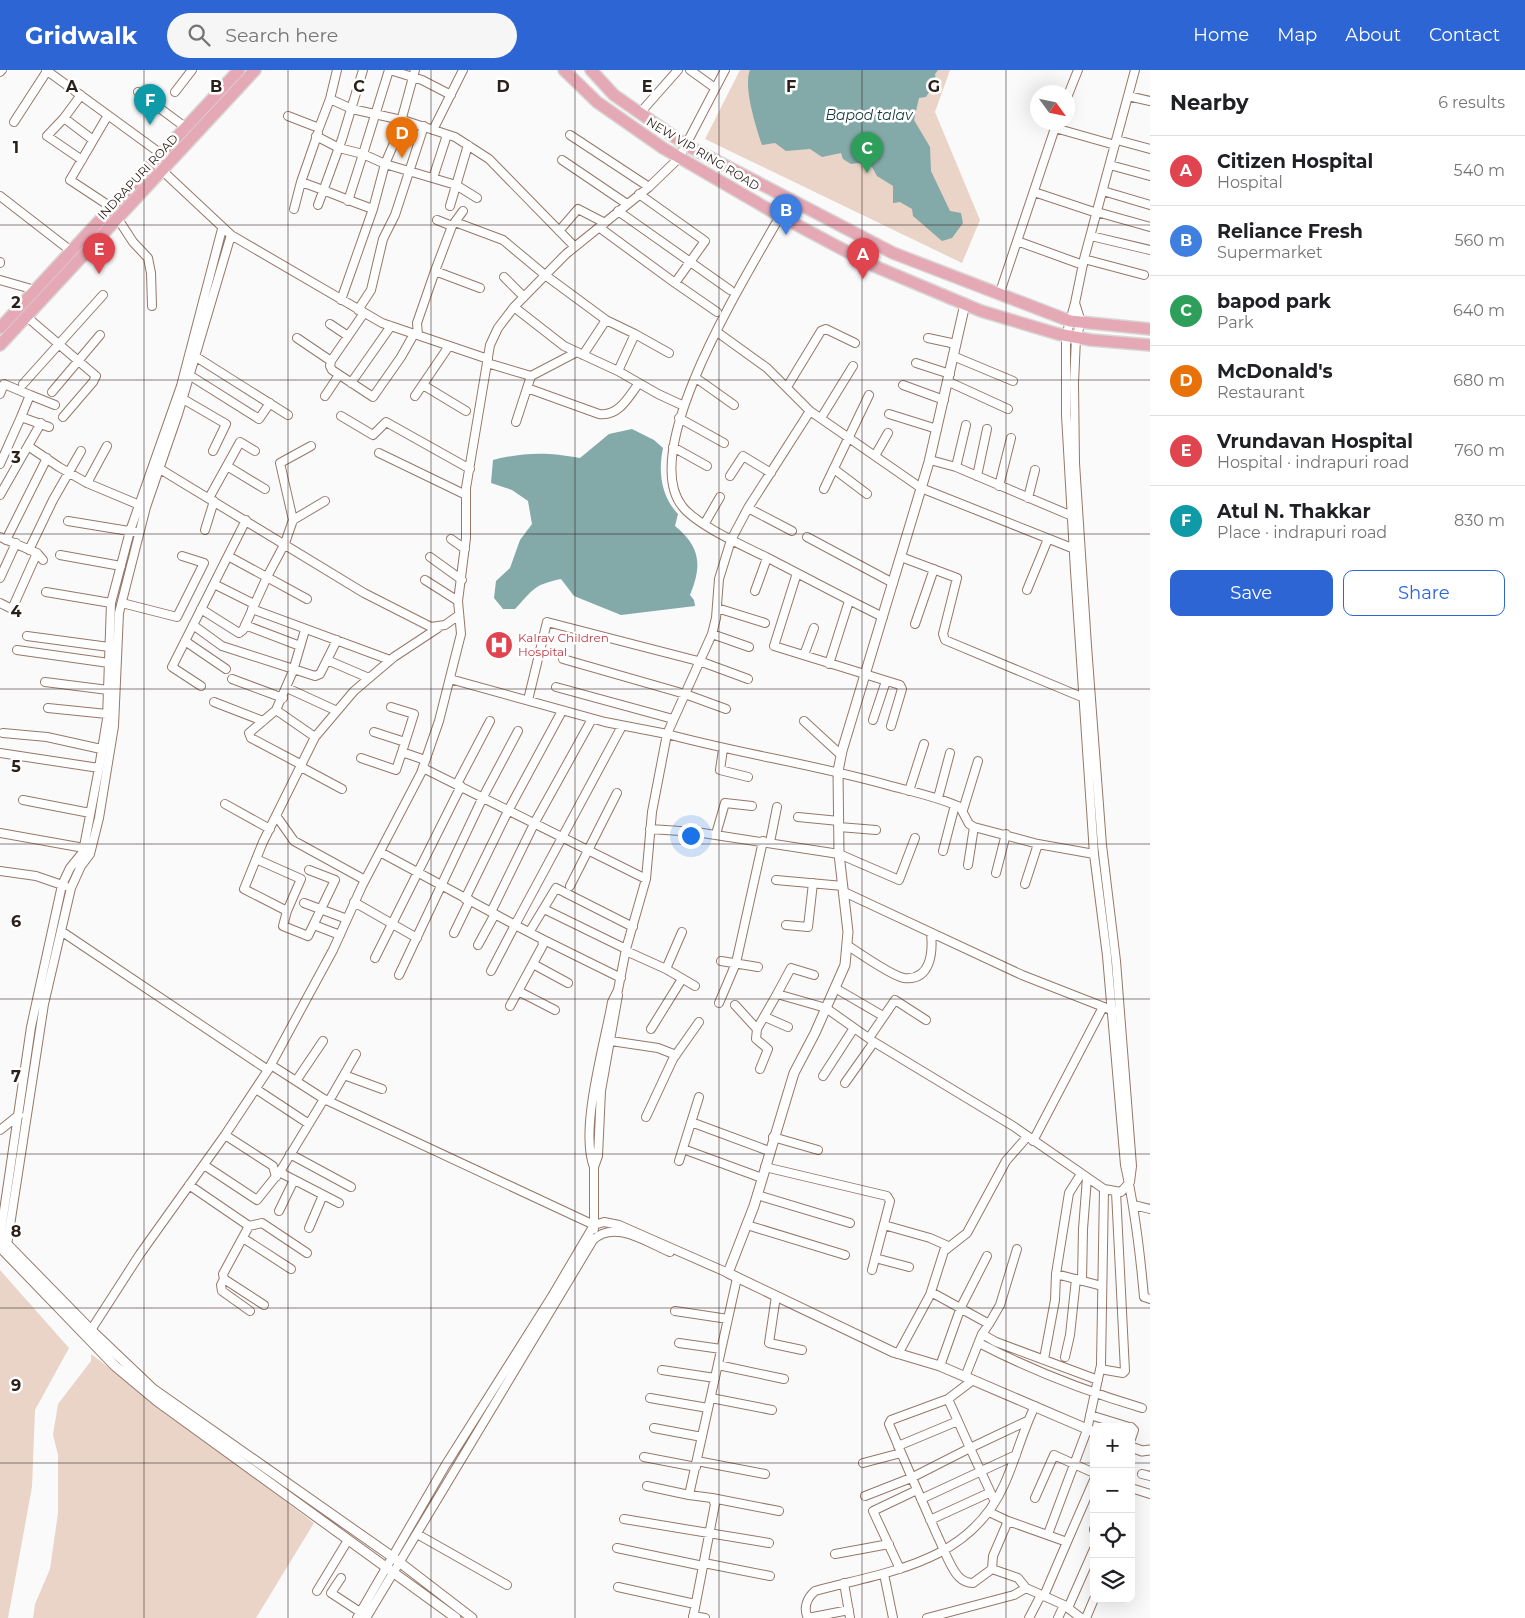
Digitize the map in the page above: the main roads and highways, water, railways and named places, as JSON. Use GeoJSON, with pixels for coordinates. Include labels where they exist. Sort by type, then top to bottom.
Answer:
{"type":"FeatureCollection","features":[{"type":"Feature","properties":{"kind":"main road","name":"INDRAPURI ROAD"},"geometry":{"type":"LineString","coordinates":[[0,328],[239,70]]}},
{"type":"Feature","properties":{"kind":"main road","name":"INDRAPURI ROAD"},"geometry":{"type":"LineString","coordinates":[[0,345],[163,172],[255,70]]}},
{"type":"Feature","properties":{"kind":"main road","name":"NEW VIP RING ROAD"},"geometry":{"type":"LineString","coordinates":[[564,70],[597,102],[679,158],[780,216],[874,266],[964,304],[1071,337],[1150,345]]}},
{"type":"Feature","properties":{"kind":"main road","name":"NEW VIP RING ROAD"},"geometry":{"type":"LineString","coordinates":[[591,70],[614,95],[686,145],[893,253],[999,295],[1075,321],[1150,329]]}},
{"type":"Feature","properties":{"kind":"water","name":"Bapod talav"},"geometry":{"type":"Polygon","coordinates":[[[750,70],[938,70],[935,74],[936,81],[926,97],[919,98],[914,120],[930,147],[931,171],[950,211],[961,213],[963,223],[952,238],[942,241],[913,216],[912,209],[900,202],[893,203],[893,186],[877,176],[872,167],[858,163],[851,164],[843,159],[841,153],[822,157],[810,149],[786,151],[775,143],[762,145],[749,96],[748,77],[750,70]]]}},
{"type":"Feature","properties":{"kind":"water"},"geometry":{"type":"Polygon","coordinates":[[[632,429],[654,440],[663,448],[661,475],[664,492],[678,514],[675,526],[690,542],[697,558],[696,575],[690,595],[694,600],[695,606],[621,615],[574,596],[561,579],[539,586],[515,609],[503,609],[494,598],[496,581],[510,568],[520,540],[532,524],[528,501],[512,490],[491,483],[493,460],[515,455],[536,454],[580,458],[609,434],[632,429]]]}},
{"type":"Feature","properties":{"kind":"place","name":"Atul N. Thakkar"},"geometry":{"type":"Point","coordinates":[150,125]}},
{"type":"Feature","properties":{"kind":"place","name":"McDonald's"},"geometry":{"type":"Point","coordinates":[402,158]}},
{"type":"Feature","properties":{"kind":"place","name":"bapod park"},"geometry":{"type":"Point","coordinates":[867,173]}},
{"type":"Feature","properties":{"kind":"place","name":"Reliance Fresh"},"geometry":{"type":"Point","coordinates":[786,235]}},
{"type":"Feature","properties":{"kind":"place","name":"Vrundavan Hospital"},"geometry":{"type":"Point","coordinates":[99,274]}},
{"type":"Feature","properties":{"kind":"place","name":"Citizen Hospital"},"geometry":{"type":"Point","coordinates":[863,279]}},
{"type":"Feature","properties":{"kind":"place","name":"Kalrav Children Hospital"},"geometry":{"type":"Point","coordinates":[499,645]}}]}
